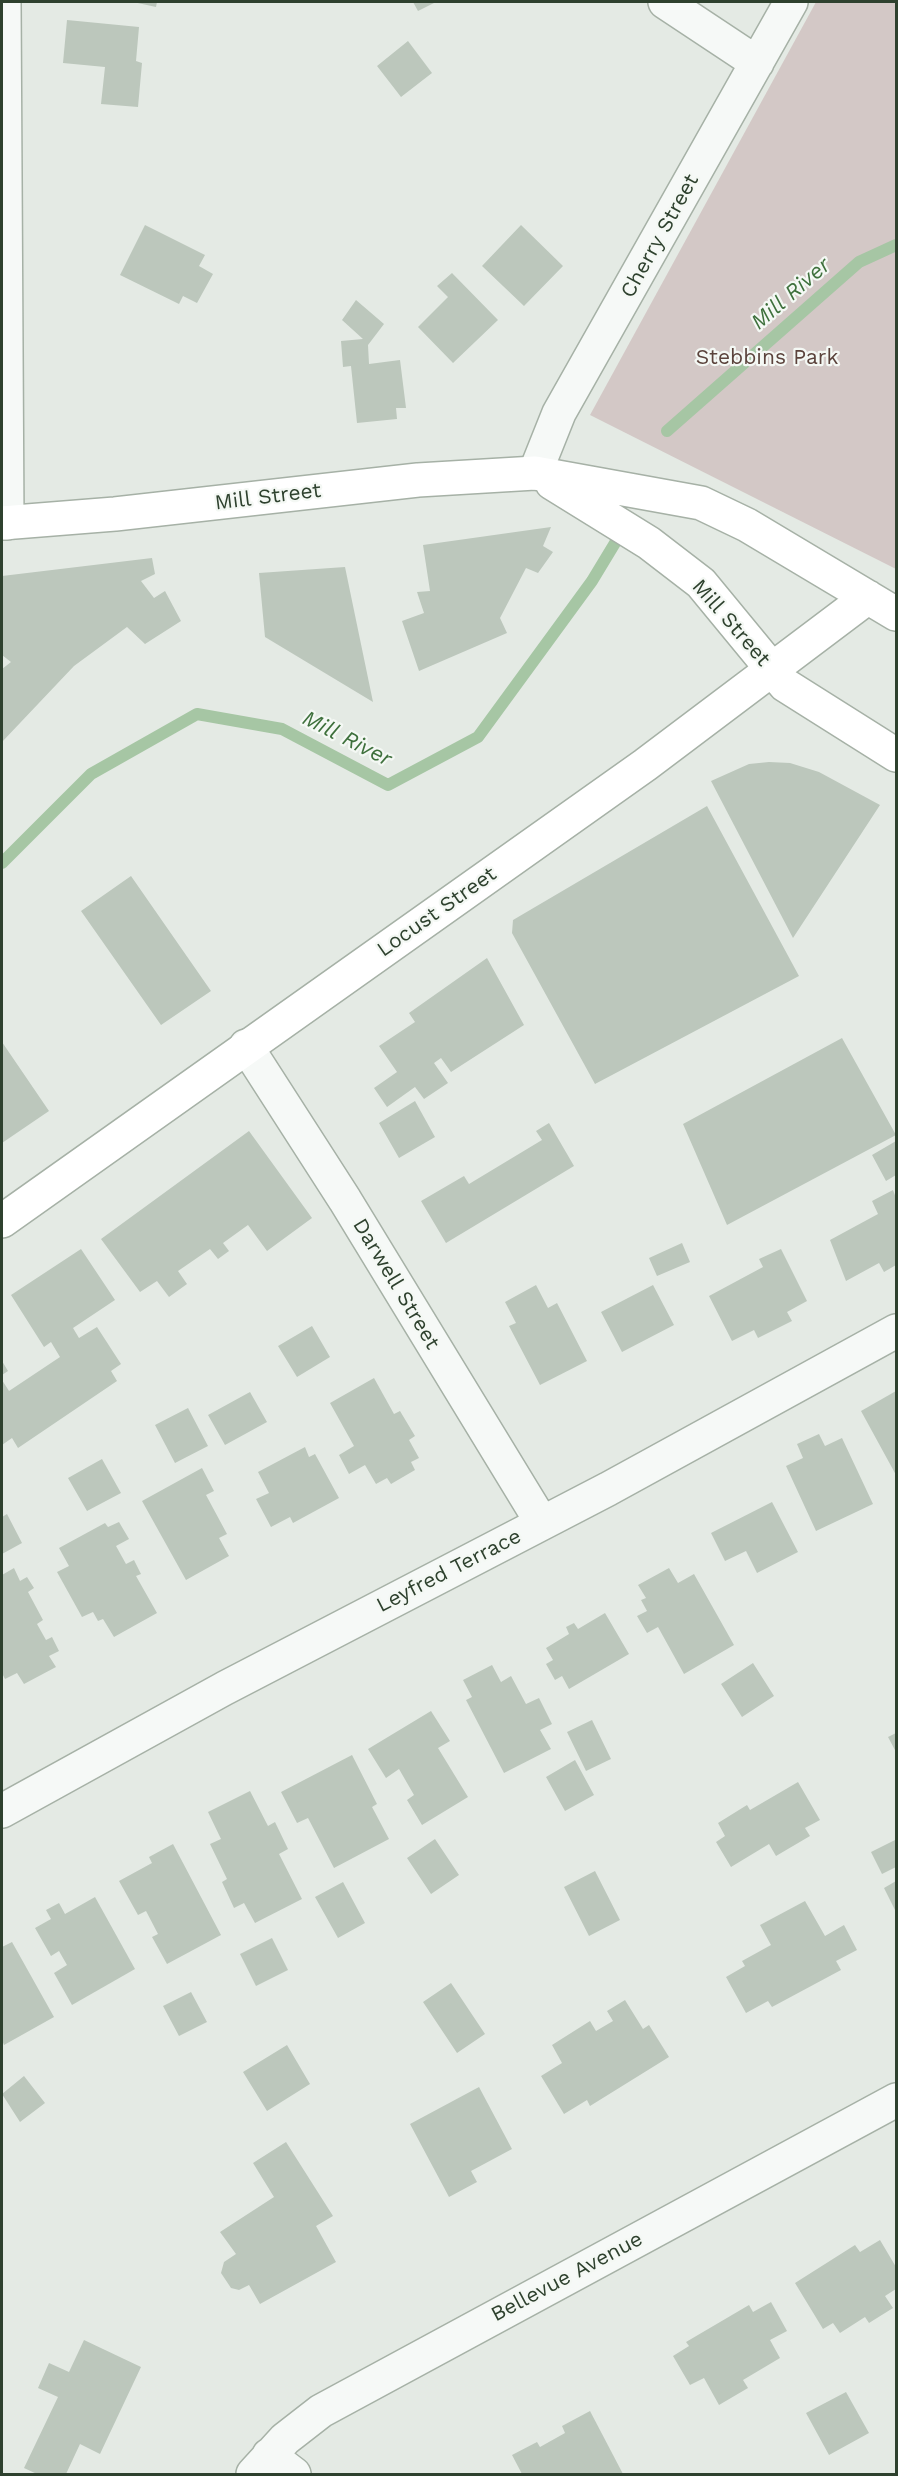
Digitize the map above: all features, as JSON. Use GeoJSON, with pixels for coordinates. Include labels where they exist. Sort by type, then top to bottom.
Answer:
{"type":"FeatureCollection","features":[{"type":"Feature","properties":{"kind":"main road","name":"Mill Street"},"geometry":{"type":"LineString","coordinates":[[4,523],[418,480],[535,473],[701,503],[747,525],[897,614]]}},
{"type":"Feature","properties":{"kind":"main road","name":"Mill Street"},"geometry":{"type":"LineString","coordinates":[[535,473],[649,543],[701,583],[785,685],[897,755]]}},
{"type":"Feature","properties":{"kind":"main road","name":"Locust Street"},"geometry":{"type":"LineString","coordinates":[[2,1221],[645,765],[868,597]]}},
{"type":"Feature","properties":{"kind":"street"},"geometry":{"type":"LineString","coordinates":[[4,2],[4,523]]}},
{"type":"Feature","properties":{"kind":"street"},"geometry":{"type":"LineString","coordinates":[[665,2],[757,63]]}},
{"type":"Feature","properties":{"kind":"street","name":"Cherry Street"},"geometry":{"type":"LineString","coordinates":[[535,473],[559,413],[791,2]]}},
{"type":"Feature","properties":{"kind":"street","name":"Darwell Street"},"geometry":{"type":"LineString","coordinates":[[246,1046],[345,1200],[542,1523]]}},
{"type":"Feature","properties":{"kind":"street","name":"Leyfred Terrace"},"geometry":{"type":"LineString","coordinates":[[2,1810],[225,1688],[542,1523],[897,1331]]}},
{"type":"Feature","properties":{"kind":"street","name":"Bellevue Avenue"},"geometry":{"type":"LineString","coordinates":[[261,2465],[302,2425],[362,2388],[897,2100]]}},
{"type":"Feature","properties":{"kind":"street"},"geometry":{"type":"LineString","coordinates":[[261,2465],[294,2475]]}},
{"type":"Feature","properties":{"kind":"green space","name":"Stebbins Park"},"geometry":{"type":"Polygon","coordinates":[[[816,2],[896,2],[896,569],[590,415],[816,2]]]}},
{"type":"Feature","properties":{"kind":"building"},"geometry":{"type":"Polygon","coordinates":[[[133,2],[157,2],[156,7],[133,2]]]}},
{"type":"Feature","properties":{"kind":"building"},"geometry":{"type":"Polygon","coordinates":[[[413,2],[436,2],[418,11],[413,2]]]}},
{"type":"Feature","properties":{"kind":"building"},"geometry":{"type":"Polygon","coordinates":[[[67,20],[139,27],[136,61],[142,63],[138,107],[101,104],[105,67],[63,63],[67,20]]]}},
{"type":"Feature","properties":{"kind":"building"},"geometry":{"type":"Polygon","coordinates":[[[408,41],[432,73],[401,97],[377,66],[408,41]]]}},
{"type":"Feature","properties":{"kind":"building"},"geometry":{"type":"Polygon","coordinates":[[[145,225],[205,255],[199,266],[213,274],[197,303],[183,296],[179,304],[120,275],[145,225]]]}},
{"type":"Feature","properties":{"kind":"building"},"geometry":{"type":"Polygon","coordinates":[[[521,225],[563,266],[524,306],[482,266],[521,225]]]}},
{"type":"Feature","properties":{"kind":"building"},"geometry":{"type":"Polygon","coordinates":[[[452,273],[498,320],[453,363],[418,327],[448,297],[437,286],[452,273]]]}},
{"type":"Feature","properties":{"kind":"building"},"geometry":{"type":"Polygon","coordinates":[[[356,300],[384,324],[368,345],[369,364],[400,360],[406,408],[396,408],[397,419],[357,423],[351,366],[343,367],[341,341],[363,339],[342,320],[356,300]]]}},
{"type":"Feature","properties":{"kind":"building"},"geometry":{"type":"Polygon","coordinates":[[[551,527],[543,546],[553,552],[538,573],[526,568],[500,618],[507,633],[419,671],[402,621],[424,613],[417,592],[430,591],[423,545],[551,527]]]}},
{"type":"Feature","properties":{"kind":"building"},"geometry":{"type":"Polygon","coordinates":[[[152,558],[155,574],[141,581],[154,598],[165,591],[181,621],[145,644],[127,627],[74,666],[2,742],[2,669],[11,662],[2,655],[2,576],[152,558]]]}},
{"type":"Feature","properties":{"kind":"building"},"geometry":{"type":"Polygon","coordinates":[[[345,567],[373,702],[265,637],[259,573],[345,567]]]}},
{"type":"Feature","properties":{"kind":"building"},"geometry":{"type":"Polygon","coordinates":[[[790,763],[819,772],[880,805],[793,938],[711,781],[749,764],[790,763]]]}},
{"type":"Feature","properties":{"kind":"building"},"geometry":{"type":"Polygon","coordinates":[[[707,806],[799,976],[595,1084],[512,933],[513,920],[707,806]]]}},
{"type":"Feature","properties":{"kind":"building"},"geometry":{"type":"Polygon","coordinates":[[[131,876],[211,991],[161,1025],[81,911],[131,876]]]}},
{"type":"Feature","properties":{"kind":"building"},"geometry":{"type":"Polygon","coordinates":[[[487,958],[524,1025],[451,1072],[441,1058],[434,1063],[448,1083],[424,1099],[415,1087],[387,1107],[374,1088],[397,1072],[379,1046],[415,1022],[409,1013],[487,958]]]}},
{"type":"Feature","properties":{"kind":"building"},"geometry":{"type":"Polygon","coordinates":[[[842,1038],[896,1135],[727,1225],[683,1124],[842,1038]]]}},
{"type":"Feature","properties":{"kind":"building"},"geometry":{"type":"Polygon","coordinates":[[[2,1042],[49,1111],[2,1143],[2,1042]]]}},
{"type":"Feature","properties":{"kind":"building"},"geometry":{"type":"Polygon","coordinates":[[[415,1101],[435,1137],[399,1158],[379,1123],[415,1101]]]}},
{"type":"Feature","properties":{"kind":"building"},"geometry":{"type":"Polygon","coordinates":[[[549,1123],[574,1166],[446,1243],[421,1201],[464,1176],[469,1184],[542,1140],[536,1131],[549,1123]]]}},
{"type":"Feature","properties":{"kind":"building"},"geometry":{"type":"Polygon","coordinates":[[[249,1131],[312,1218],[267,1251],[248,1225],[223,1243],[229,1251],[218,1259],[210,1249],[178,1271],[187,1284],[169,1297],[157,1281],[140,1292],[101,1239],[249,1131]]]}},
{"type":"Feature","properties":{"kind":"building"},"geometry":{"type":"Polygon","coordinates":[[[896,1141],[896,1175],[886,1181],[872,1155],[896,1141]]]}},
{"type":"Feature","properties":{"kind":"building"},"geometry":{"type":"Polygon","coordinates":[[[893,1190],[896,1198],[896,1265],[884,1272],[879,1263],[846,1281],[830,1240],[878,1214],[872,1201],[893,1190]]]}},
{"type":"Feature","properties":{"kind":"building"},"geometry":{"type":"Polygon","coordinates":[[[682,1243],[690,1262],[657,1276],[649,1258],[682,1243]]]}},
{"type":"Feature","properties":{"kind":"building"},"geometry":{"type":"Polygon","coordinates":[[[81,1249],[115,1300],[73,1328],[79,1338],[97,1327],[121,1364],[111,1371],[117,1381],[18,1448],[12,1438],[2,1445],[2,1380],[9,1391],[60,1357],[51,1342],[44,1347],[11,1295],[81,1249]]]}},
{"type":"Feature","properties":{"kind":"building"},"geometry":{"type":"Polygon","coordinates":[[[781,1249],[807,1301],[787,1312],[792,1321],[758,1338],[754,1330],[732,1341],[709,1296],[763,1267],[759,1259],[781,1249]]]}},
{"type":"Feature","properties":{"kind":"building"},"geometry":{"type":"Polygon","coordinates":[[[536,1285],[548,1308],[557,1303],[587,1361],[540,1385],[509,1326],[516,1323],[505,1302],[536,1285]]]}},
{"type":"Feature","properties":{"kind":"building"},"geometry":{"type":"Polygon","coordinates":[[[653,1285],[674,1325],[622,1352],[601,1312],[653,1285]]]}},
{"type":"Feature","properties":{"kind":"building"},"geometry":{"type":"Polygon","coordinates":[[[312,1326],[330,1357],[297,1377],[278,1346],[312,1326]]]}},
{"type":"Feature","properties":{"kind":"building"},"geometry":{"type":"Polygon","coordinates":[[[2,1361],[8,1371],[2,1375],[2,1361]]]}},
{"type":"Feature","properties":{"kind":"building"},"geometry":{"type":"Polygon","coordinates":[[[374,1378],[394,1414],[400,1411],[415,1436],[409,1440],[419,1458],[411,1462],[415,1470],[391,1484],[387,1478],[376,1484],[365,1465],[349,1474],[339,1455],[354,1446],[330,1403],[374,1378]]]}},
{"type":"Feature","properties":{"kind":"building"},"geometry":{"type":"Polygon","coordinates":[[[896,1391],[896,1475],[861,1411],[896,1391]]]}},
{"type":"Feature","properties":{"kind":"building"},"geometry":{"type":"Polygon","coordinates":[[[250,1392],[267,1422],[225,1445],[208,1415],[250,1392]]]}},
{"type":"Feature","properties":{"kind":"building"},"geometry":{"type":"Polygon","coordinates":[[[188,1408],[208,1446],[175,1463],[155,1425],[188,1408]]]}},
{"type":"Feature","properties":{"kind":"building"},"geometry":{"type":"Polygon","coordinates":[[[819,1434],[825,1446],[842,1438],[873,1504],[816,1531],[786,1466],[803,1458],[797,1444],[819,1434]]]}},
{"type":"Feature","properties":{"kind":"building"},"geometry":{"type":"Polygon","coordinates":[[[305,1447],[309,1457],[315,1454],[339,1498],[293,1523],[290,1517],[271,1527],[256,1499],[269,1493],[258,1472],[305,1447]]]}},
{"type":"Feature","properties":{"kind":"building"},"geometry":{"type":"Polygon","coordinates":[[[102,1459],[121,1493],[87,1511],[68,1478],[102,1459]]]}},
{"type":"Feature","properties":{"kind":"building"},"geometry":{"type":"Polygon","coordinates":[[[202,1468],[214,1491],[206,1495],[227,1534],[219,1538],[229,1556],[186,1580],[142,1501],[202,1468]]]}},
{"type":"Feature","properties":{"kind":"building"},"geometry":{"type":"Polygon","coordinates":[[[772,1502],[798,1552],[757,1573],[746,1551],[725,1561],[711,1533],[772,1502]]]}},
{"type":"Feature","properties":{"kind":"building"},"geometry":{"type":"Polygon","coordinates":[[[7,1514],[22,1543],[2,1554],[2,1517],[7,1514]]]}},
{"type":"Feature","properties":{"kind":"building"},"geometry":{"type":"Polygon","coordinates":[[[119,1522],[129,1539],[116,1546],[126,1564],[134,1560],[141,1574],[136,1576],[157,1613],[114,1637],[103,1619],[98,1621],[93,1612],[82,1617],[57,1572],[69,1566],[59,1548],[105,1523],[108,1527],[119,1522]]]}},
{"type":"Feature","properties":{"kind":"building"},"geometry":{"type":"Polygon","coordinates":[[[14,1568],[20,1581],[27,1577],[34,1588],[28,1592],[43,1620],[37,1624],[46,1640],[52,1637],[59,1651],[49,1656],[56,1667],[24,1684],[17,1673],[5,1679],[2,1673],[2,1575],[14,1568]]]}},
{"type":"Feature","properties":{"kind":"building"},"geometry":{"type":"Polygon","coordinates":[[[669,1568],[678,1583],[694,1574],[734,1645],[684,1674],[658,1627],[647,1633],[637,1616],[647,1611],[641,1600],[646,1598],[638,1585],[669,1568]]]}},
{"type":"Feature","properties":{"kind":"building"},"geometry":{"type":"Polygon","coordinates":[[[605,1613],[629,1654],[569,1689],[562,1676],[555,1680],[546,1664],[553,1660],[546,1648],[569,1634],[566,1627],[574,1623],[578,1629],[605,1613]]]}},
{"type":"Feature","properties":{"kind":"building"},"geometry":{"type":"Polygon","coordinates":[[[753,1663],[774,1696],[742,1717],[721,1684],[753,1663]]]}},
{"type":"Feature","properties":{"kind":"building"},"geometry":{"type":"Polygon","coordinates":[[[492,1665],[501,1682],[511,1676],[526,1704],[539,1698],[552,1724],[540,1730],[551,1749],[504,1773],[466,1700],[472,1697],[463,1680],[492,1665]]]}},
{"type":"Feature","properties":{"kind":"building"},"geometry":{"type":"Polygon","coordinates":[[[431,1711],[450,1741],[438,1748],[468,1797],[422,1825],[407,1800],[414,1795],[399,1769],[386,1778],[368,1749],[431,1711]]]}},
{"type":"Feature","properties":{"kind":"building"},"geometry":{"type":"Polygon","coordinates":[[[592,1720],[611,1759],[586,1771],[567,1732],[592,1720]]]}},
{"type":"Feature","properties":{"kind":"building"},"geometry":{"type":"Polygon","coordinates":[[[896,1733],[896,1752],[888,1737],[896,1733]]]}},
{"type":"Feature","properties":{"kind":"building"},"geometry":{"type":"Polygon","coordinates":[[[352,1755],[377,1804],[372,1807],[389,1839],[334,1868],[308,1818],[297,1823],[281,1792],[352,1755]]]}},
{"type":"Feature","properties":{"kind":"building"},"geometry":{"type":"Polygon","coordinates":[[[575,1760],[594,1795],[565,1811],[546,1777],[575,1760]]]}},
{"type":"Feature","properties":{"kind":"building"},"geometry":{"type":"Polygon","coordinates":[[[798,1782],[820,1820],[805,1828],[810,1836],[776,1856],[769,1844],[731,1867],[716,1842],[725,1836],[718,1823],[747,1805],[750,1810],[798,1782]]]}},
{"type":"Feature","properties":{"kind":"building"},"geometry":{"type":"Polygon","coordinates":[[[250,1791],[268,1826],[275,1822],[288,1849],[279,1854],[302,1899],[255,1923],[244,1903],[234,1908],[222,1882],[227,1879],[210,1844],[221,1839],[208,1812],[250,1791]]]}},
{"type":"Feature","properties":{"kind":"building"},"geometry":{"type":"Polygon","coordinates":[[[435,1839],[459,1875],[431,1894],[407,1858],[435,1839]]]}},
{"type":"Feature","properties":{"kind":"building"},"geometry":{"type":"Polygon","coordinates":[[[895,1840],[896,1867],[882,1874],[871,1852],[895,1840]]]}},
{"type":"Feature","properties":{"kind":"building"},"geometry":{"type":"Polygon","coordinates":[[[173,1844],[221,1935],[167,1964],[152,1937],[158,1934],[146,1911],[138,1915],[119,1881],[152,1863],[149,1857],[173,1844]]]}},
{"type":"Feature","properties":{"kind":"building"},"geometry":{"type":"Polygon","coordinates":[[[595,1871],[620,1920],[589,1936],[564,1887],[595,1871]]]}},
{"type":"Feature","properties":{"kind":"building"},"geometry":{"type":"Polygon","coordinates":[[[896,1881],[896,1912],[884,1888],[896,1881]]]}},
{"type":"Feature","properties":{"kind":"building"},"geometry":{"type":"Polygon","coordinates":[[[343,1882],[365,1923],[338,1938],[315,1897],[343,1882]]]}},
{"type":"Feature","properties":{"kind":"building"},"geometry":{"type":"Polygon","coordinates":[[[95,1897],[135,1969],[72,2005],[54,1973],[67,1965],[59,1951],[51,1956],[35,1928],[51,1919],[46,1910],[59,1903],[65,1914],[95,1897]]]}},
{"type":"Feature","properties":{"kind":"building"},"geometry":{"type":"Polygon","coordinates":[[[805,1901],[825,1936],[844,1925],[857,1950],[836,1961],[841,1970],[772,2007],[768,2001],[746,2013],[726,1977],[745,1966],[742,1961],[771,1945],[760,1925],[805,1901]]]}},
{"type":"Feature","properties":{"kind":"building"},"geometry":{"type":"Polygon","coordinates":[[[272,1938],[288,1970],[256,1986],[240,1954],[272,1938]]]}},
{"type":"Feature","properties":{"kind":"building"},"geometry":{"type":"Polygon","coordinates":[[[12,1942],[54,2017],[4,2045],[2,2040],[2,1947],[12,1942]]]}},
{"type":"Feature","properties":{"kind":"building"},"geometry":{"type":"Polygon","coordinates":[[[451,1983],[485,2034],[457,2053],[423,2002],[451,1983]]]}},
{"type":"Feature","properties":{"kind":"building"},"geometry":{"type":"Polygon","coordinates":[[[191,1992],[207,2022],[179,2036],[163,2006],[191,1992]]]}},
{"type":"Feature","properties":{"kind":"building"},"geometry":{"type":"Polygon","coordinates":[[[625,2000],[643,2029],[649,2025],[669,2057],[590,2106],[587,2100],[564,2114],[541,2076],[562,2063],[552,2045],[590,2021],[596,2031],[613,2021],[607,2011],[625,2000]]]}},
{"type":"Feature","properties":{"kind":"building"},"geometry":{"type":"Polygon","coordinates":[[[287,2045],[310,2084],[267,2111],[243,2072],[287,2045]]]}},
{"type":"Feature","properties":{"kind":"building"},"geometry":{"type":"Polygon","coordinates":[[[24,2076],[45,2103],[20,2122],[2,2094],[24,2076]]]}},
{"type":"Feature","properties":{"kind":"building"},"geometry":{"type":"Polygon","coordinates":[[[479,2087],[512,2149],[471,2171],[477,2182],[449,2197],[410,2124],[479,2087]]]}},
{"type":"Feature","properties":{"kind":"building"},"geometry":{"type":"Polygon","coordinates":[[[286,2142],[333,2216],[316,2226],[336,2262],[260,2304],[249,2285],[239,2290],[231,2288],[221,2273],[224,2262],[236,2254],[220,2232],[274,2197],[253,2163],[286,2142]]]}},
{"type":"Feature","properties":{"kind":"building"},"geometry":{"type":"Polygon","coordinates":[[[880,2240],[896,2267],[896,2289],[885,2296],[893,2308],[869,2323],[865,2317],[840,2333],[833,2323],[823,2329],[795,2283],[855,2245],[860,2252],[880,2240]]]}},
{"type":"Feature","properties":{"kind":"building"},"geometry":{"type":"Polygon","coordinates":[[[771,2302],[787,2331],[770,2340],[780,2358],[743,2380],[748,2388],[719,2405],[704,2378],[690,2385],[673,2356],[689,2346],[686,2342],[749,2305],[753,2312],[771,2302]]]}},
{"type":"Feature","properties":{"kind":"building"},"geometry":{"type":"Polygon","coordinates":[[[84,2340],[141,2367],[100,2454],[80,2444],[66,2474],[37,2474],[24,2468],[58,2397],[38,2388],[49,2363],[69,2372],[84,2340]]]}},
{"type":"Feature","properties":{"kind":"building"},"geometry":{"type":"Polygon","coordinates":[[[846,2392],[869,2433],[829,2455],[806,2413],[846,2392]]]}},
{"type":"Feature","properties":{"kind":"building"},"geometry":{"type":"Polygon","coordinates":[[[590,2411],[623,2474],[522,2474],[512,2455],[537,2442],[540,2447],[565,2433],[562,2426],[590,2411]]]}},
{"type":"Feature","properties":{"kind":"waterway","name":"Mill River"},"geometry":{"type":"LineString","coordinates":[[667,431],[859,262],[896,245]]}},
{"type":"Feature","properties":{"kind":"waterway","name":"Mill River"},"geometry":{"type":"LineString","coordinates":[[2,863],[91,774],[197,714],[282,729],[388,785],[478,737],[592,581],[615,543]]}}]}
